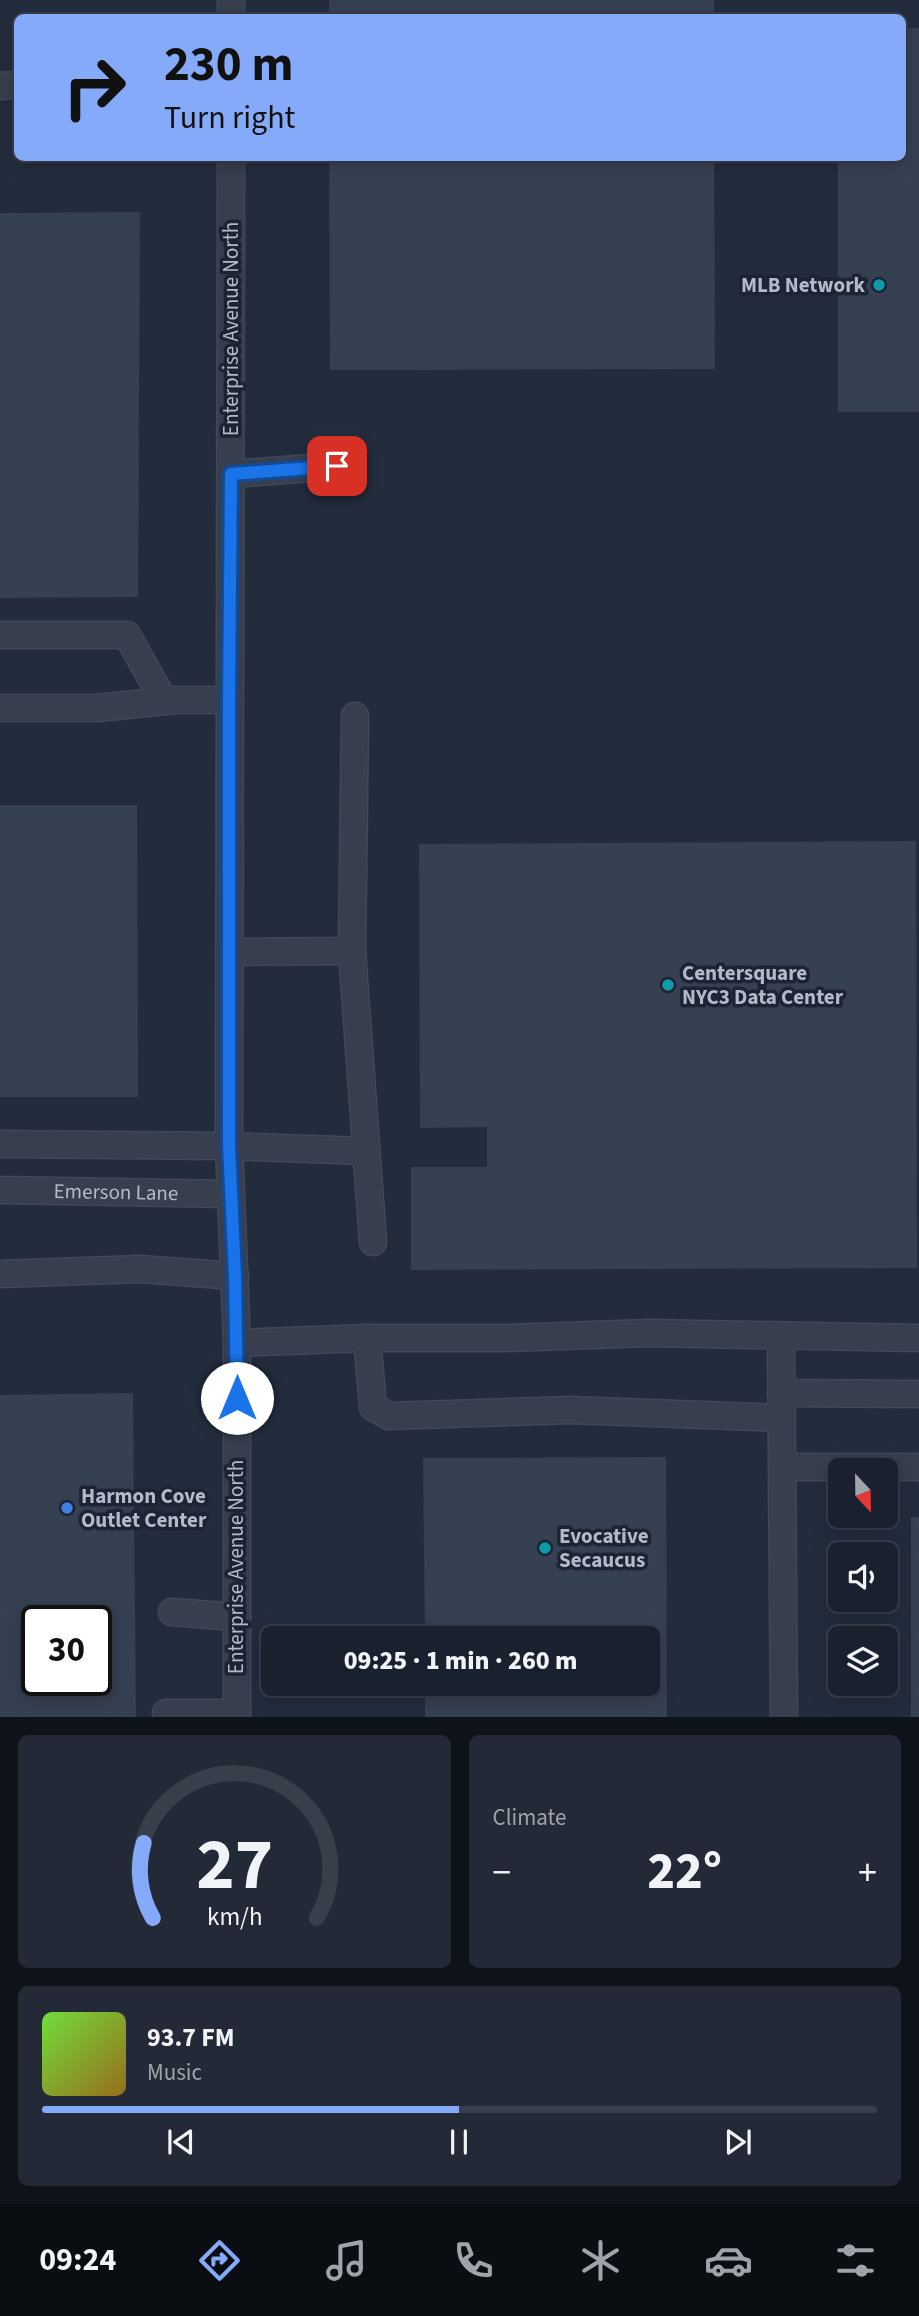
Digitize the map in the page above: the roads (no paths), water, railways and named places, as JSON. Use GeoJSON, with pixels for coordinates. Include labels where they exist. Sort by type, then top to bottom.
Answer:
{"type":"FeatureCollection","features":[{"type":"Feature","properties":{"kind":"street","name":"Enterprise Avenue North"},"geometry":{"type":"LineString","coordinates":[[230,161],[229,1146],[237,1343],[237,1715]]}},
{"type":"Feature","properties":{"kind":"street"},"geometry":{"type":"LineString","coordinates":[[231,474],[337,466]]}},
{"type":"Feature","properties":{"kind":"street"},"geometry":{"type":"LineString","coordinates":[[0,635],[127,635],[164,701]]}},
{"type":"Feature","properties":{"kind":"street"},"geometry":{"type":"LineString","coordinates":[[0,708],[97,708],[164,701],[229,700]]}},
{"type":"Feature","properties":{"kind":"street"},"geometry":{"type":"LineString","coordinates":[[355,716],[352,951],[373,1242]]}},
{"type":"Feature","properties":{"kind":"street"},"geometry":{"type":"LineString","coordinates":[[229,952],[352,951]]}},
{"type":"Feature","properties":{"kind":"street"},"geometry":{"type":"LineString","coordinates":[[0,1144],[229,1146],[366,1151]]}},
{"type":"Feature","properties":{"kind":"street","name":"Emerson Lane"},"geometry":{"type":"LineString","coordinates":[[0,1190],[231,1194]]}},
{"type":"Feature","properties":{"kind":"street"},"geometry":{"type":"LineString","coordinates":[[0,1274],[140,1269],[235,1276]]}},
{"type":"Feature","properties":{"kind":"street"},"geometry":{"type":"LineString","coordinates":[[237,1343],[648,1333],[919,1338]]}},
{"type":"Feature","properties":{"kind":"street"},"geometry":{"type":"LineString","coordinates":[[781,1337],[784,1717]]}},
{"type":"Feature","properties":{"kind":"street"},"geometry":{"type":"LineString","coordinates":[[366,1338],[373,1407],[388,1416],[782,1406],[919,1394]]}},
{"type":"Feature","properties":{"kind":"street"},"geometry":{"type":"LineString","coordinates":[[782,1467],[919,1467]]}},
{"type":"Feature","properties":{"kind":"street"},"geometry":{"type":"LineString","coordinates":[[172,1612],[236,1617]]}},
{"type":"Feature","properties":{"kind":"street"},"geometry":{"type":"LineString","coordinates":[[166,1713],[237,1715]]}},
{"type":"Feature","properties":{"kind":"place","name":"MLB Network"},"geometry":{"type":"Point","coordinates":[879,285]}},
{"type":"Feature","properties":{"kind":"place","name":"Centersquare NYC3 Data Center"},"geometry":{"type":"Point","coordinates":[668,985]}},
{"type":"Feature","properties":{"kind":"place","name":"Harmon Cove Outlet Center"},"geometry":{"type":"Point","coordinates":[67,1508]}},
{"type":"Feature","properties":{"kind":"place","name":"Evocative Secaucus"},"geometry":{"type":"Point","coordinates":[545,1548]}}]}
